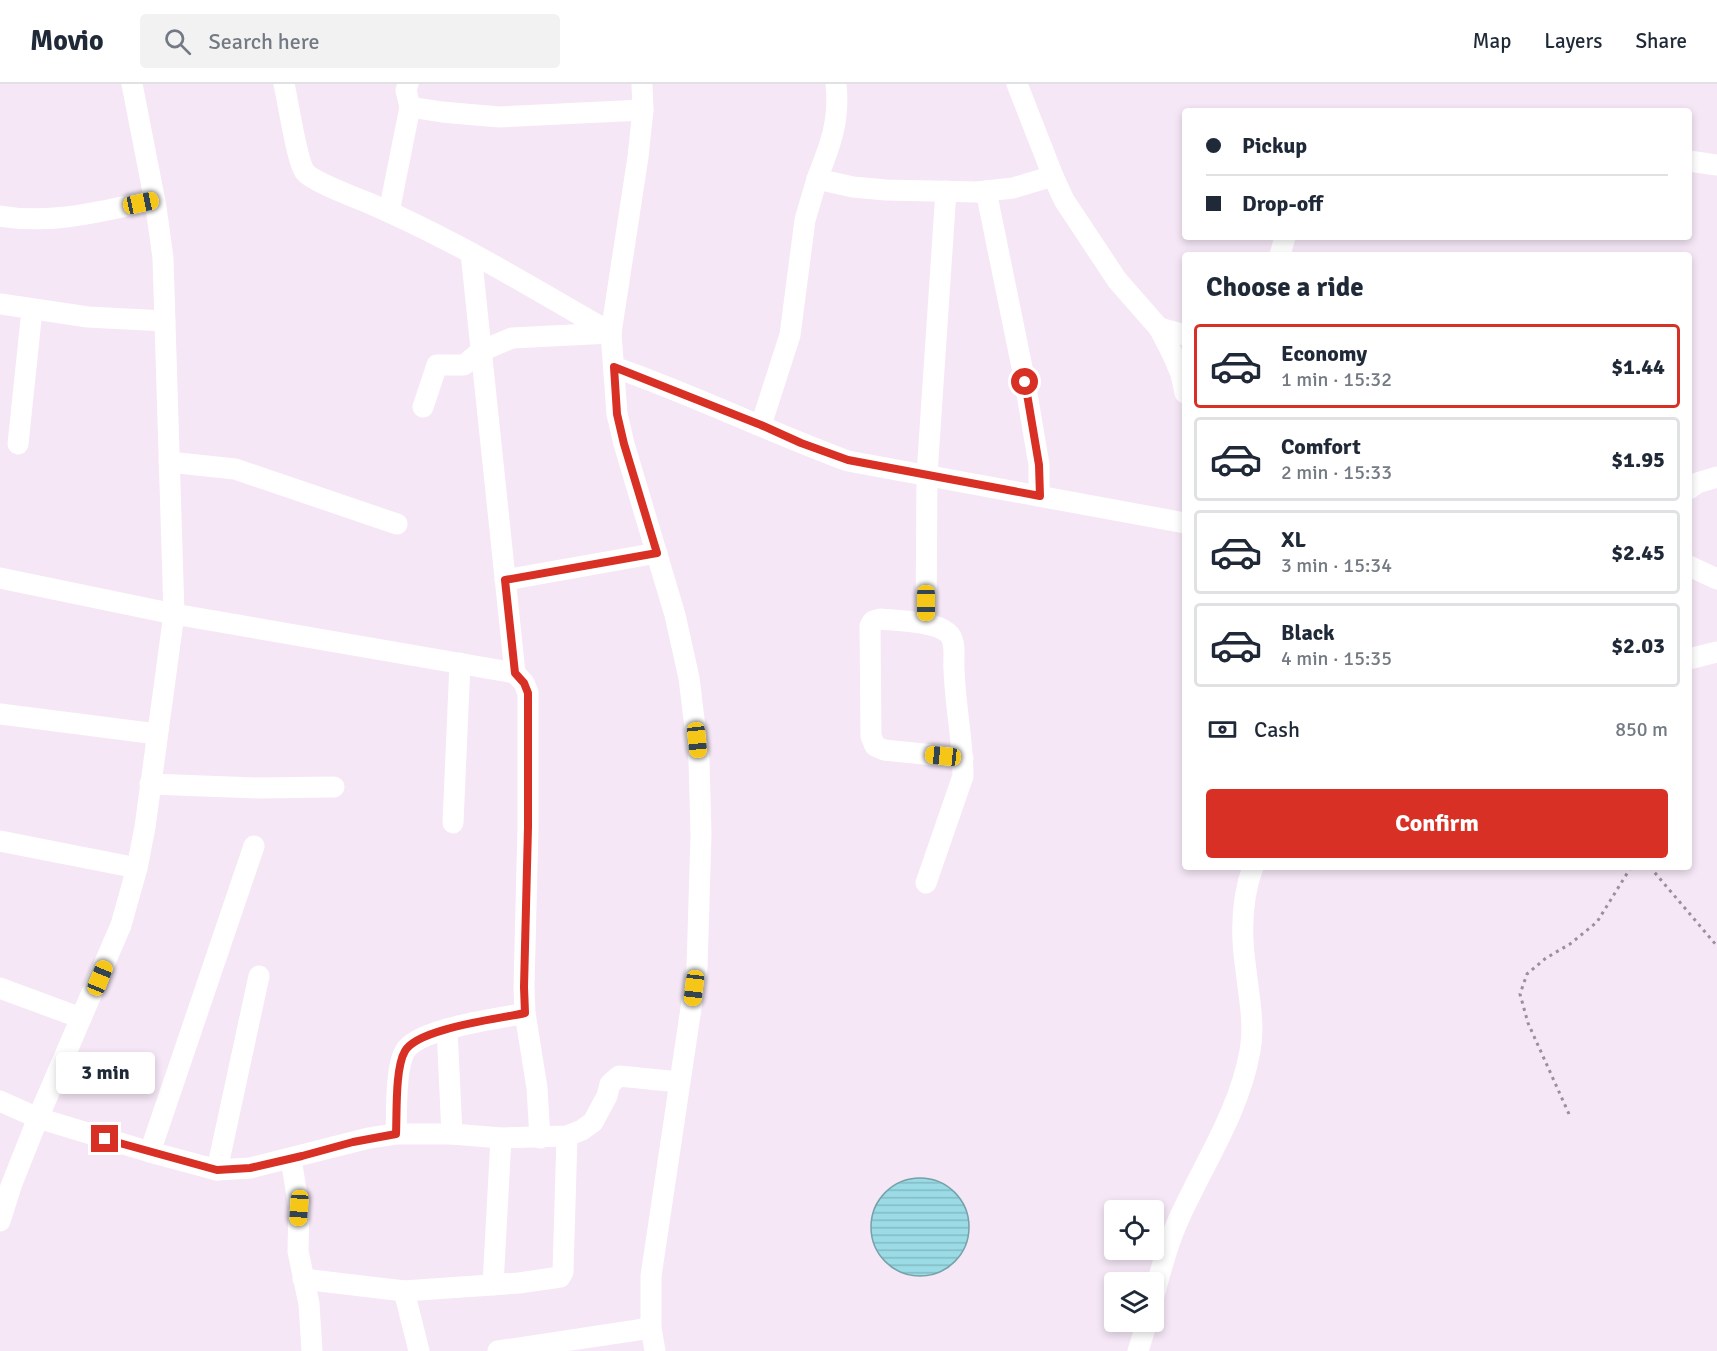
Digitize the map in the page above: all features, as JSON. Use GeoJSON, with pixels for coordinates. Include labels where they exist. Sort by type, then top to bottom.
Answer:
{"type":"FeatureCollection","features":[{"type":"Feature","properties":{"kind":"street"},"geometry":{"type":"LineString","coordinates":[[1,1213],[38,1118],[121,925],[137,868],[174,614],[163,258],[132,84]]}},
{"type":"Feature","properties":{"kind":"street"},"geometry":{"type":"LineString","coordinates":[[284,84],[305,172],[319,181],[389,212],[471,253],[611,333]]}},
{"type":"Feature","properties":{"kind":"street"},"geometry":{"type":"LineString","coordinates":[[389,212],[410,107],[406,90],[408,84]]}},
{"type":"Feature","properties":{"kind":"street"},"geometry":{"type":"LineString","coordinates":[[642,84],[643,110],[638,157],[611,333],[617,414],[675,615],[689,678],[699,760],[701,834],[697,968],[651,1276],[651,1328],[655,1351]]}},
{"type":"Feature","properties":{"kind":"street"},"geometry":{"type":"LineString","coordinates":[[761,425],[790,335],[805,220],[836,126],[838,103],[836,84]]}},
{"type":"Feature","properties":{"kind":"street"},"geometry":{"type":"LineString","coordinates":[[1017,84],[1064,200],[1117,280],[1159,328],[1182,380]]}},
{"type":"Feature","properties":{"kind":"street"},"geometry":{"type":"LineString","coordinates":[[410,107],[499,117],[643,110]]}},
{"type":"Feature","properties":{"kind":"street"},"geometry":{"type":"LineString","coordinates":[[1692,161],[1717,165]]}},
{"type":"Feature","properties":{"kind":"street"},"geometry":{"type":"LineString","coordinates":[[817,179],[853,187],[986,191],[1013,188],[1053,176]]}},
{"type":"Feature","properties":{"kind":"street"},"geometry":{"type":"LineString","coordinates":[[926,624],[927,474],[946,191]]}},
{"type":"Feature","properties":{"kind":"street"},"geometry":{"type":"LineString","coordinates":[[986,191],[1025,382],[1039,465],[1040,496]]}},
{"type":"Feature","properties":{"kind":"street"},"geometry":{"type":"LineString","coordinates":[[0,216],[33,220],[54,219],[154,200]]}},
{"type":"Feature","properties":{"kind":"street"},"geometry":{"type":"LineString","coordinates":[[471,253],[515,673],[524,683],[528,693],[528,827],[524,987],[525,1013],[537,1088],[540,1138]]}},
{"type":"Feature","properties":{"kind":"street"},"geometry":{"type":"LineString","coordinates":[[0,304],[114,319],[165,321]]}},
{"type":"Feature","properties":{"kind":"street"},"geometry":{"type":"LineString","coordinates":[[18,444],[32,310]]}},
{"type":"Feature","properties":{"kind":"street"},"geometry":{"type":"LineString","coordinates":[[1159,328],[1182,334]]}},
{"type":"Feature","properties":{"kind":"street"},"geometry":{"type":"LineString","coordinates":[[423,407],[437,365],[464,365],[481,351],[512,338],[611,333]]}},
{"type":"Feature","properties":{"kind":"street"},"geometry":{"type":"LineString","coordinates":[[614,367],[848,460],[1182,522]]}},
{"type":"Feature","properties":{"kind":"street"},"geometry":{"type":"LineString","coordinates":[[169,462],[235,469],[397,524]]}},
{"type":"Feature","properties":{"kind":"street"},"geometry":{"type":"LineString","coordinates":[[1692,487],[1717,477]]}},
{"type":"Feature","properties":{"kind":"street"},"geometry":{"type":"LineString","coordinates":[[505,580],[657,553]]}},
{"type":"Feature","properties":{"kind":"street"},"geometry":{"type":"LineString","coordinates":[[1692,567],[1717,579]]}},
{"type":"Feature","properties":{"kind":"street"},"geometry":{"type":"LineString","coordinates":[[0,578],[174,614],[515,673]]}},
{"type":"Feature","properties":{"kind":"street"},"geometry":{"type":"LineString","coordinates":[[926,883],[963,776],[963,758],[953,642],[950,634],[926,624],[880,619],[873,621],[870,626],[871,736],[875,746],[884,750],[963,758]]}},
{"type":"Feature","properties":{"kind":"street"},"geometry":{"type":"LineString","coordinates":[[1692,658],[1717,652]]}},
{"type":"Feature","properties":{"kind":"street"},"geometry":{"type":"LineString","coordinates":[[453,823],[460,663]]}},
{"type":"Feature","properties":{"kind":"street"},"geometry":{"type":"LineString","coordinates":[[0,714],[157,734]]}},
{"type":"Feature","properties":{"kind":"street"},"geometry":{"type":"LineString","coordinates":[[150,784],[258,788],[334,787]]}},
{"type":"Feature","properties":{"kind":"street"},"geometry":{"type":"LineString","coordinates":[[0,841],[137,868]]}},
{"type":"Feature","properties":{"kind":"street"},"geometry":{"type":"LineString","coordinates":[[150,1152],[254,846]]}},
{"type":"Feature","properties":{"kind":"street"},"geometry":{"type":"LineString","coordinates":[[1162,1272],[1177,1223],[1225,1127],[1247,1063],[1253,1028],[1245,966],[1243,924],[1247,884],[1252,870]]}},
{"type":"Feature","properties":{"kind":"street"},"geometry":{"type":"LineString","coordinates":[[217,1170],[259,975]]}},
{"type":"Feature","properties":{"kind":"street"},"geometry":{"type":"LineString","coordinates":[[0,988],[81,1018]]}},
{"type":"Feature","properties":{"kind":"street"},"geometry":{"type":"LineString","coordinates":[[396,1134],[400,1069],[405,1051],[417,1039],[447,1029],[525,1013]]}},
{"type":"Feature","properties":{"kind":"street"},"geometry":{"type":"LineString","coordinates":[[447,1029],[452,1134]]}},
{"type":"Feature","properties":{"kind":"street"},"geometry":{"type":"LineString","coordinates":[[0,1101],[38,1118],[217,1170],[250,1168],[348,1143],[396,1134],[452,1134],[501,1138],[567,1136],[582,1130],[593,1122],[610,1084],[619,1076],[679,1082]]}},
{"type":"Feature","properties":{"kind":"street"},"geometry":{"type":"LineString","coordinates":[[303,1279],[404,1291],[493,1285],[560,1277],[563,1272],[567,1136]]}},
{"type":"Feature","properties":{"kind":"street"},"geometry":{"type":"LineString","coordinates":[[493,1285],[501,1138]]}},
{"type":"Feature","properties":{"kind":"street"},"geometry":{"type":"LineString","coordinates":[[291,1159],[299,1208],[298,1251],[309,1304],[312,1351]]}},
{"type":"Feature","properties":{"kind":"street"},"geometry":{"type":"LineString","coordinates":[[404,1291],[419,1351]]}},
{"type":"Feature","properties":{"kind":"street"},"geometry":{"type":"LineString","coordinates":[[498,1351],[651,1328]]}},
{"type":"Feature","properties":{"kind":"street"},"geometry":{"type":"LineString","coordinates":[[1138,1351],[1144,1332]]}},
{"type":"Feature","properties":{"kind":"path"},"geometry":{"type":"LineString","coordinates":[[1569,1114],[1528,1023],[1520,994],[1527,974],[1546,958],[1570,944],[1597,921],[1629,870]]}},
{"type":"Feature","properties":{"kind":"path"},"geometry":{"type":"LineString","coordinates":[[1653,870],[1717,946]]}},
{"type":"Feature","properties":{"kind":"water"},"geometry":{"type":"Polygon","coordinates":[[[920,1178],[939,1182],[955,1192],[965,1208],[969,1227],[965,1246],[955,1262],[939,1272],[920,1276],[901,1272],[885,1262],[875,1246],[871,1227],[875,1208],[885,1192],[901,1182],[920,1178]]]}},
{"type":"Feature","properties":{"kind":"route"},"geometry":{"type":"LineString","coordinates":[[105,1139],[217,1170],[250,1168],[369,1138],[396,1134],[400,1069],[405,1051],[417,1039],[447,1029],[525,1013],[528,693],[524,683],[515,673],[505,580],[657,553],[617,414],[614,367],[848,460],[1040,496],[1039,465],[1025,382]]}}]}
